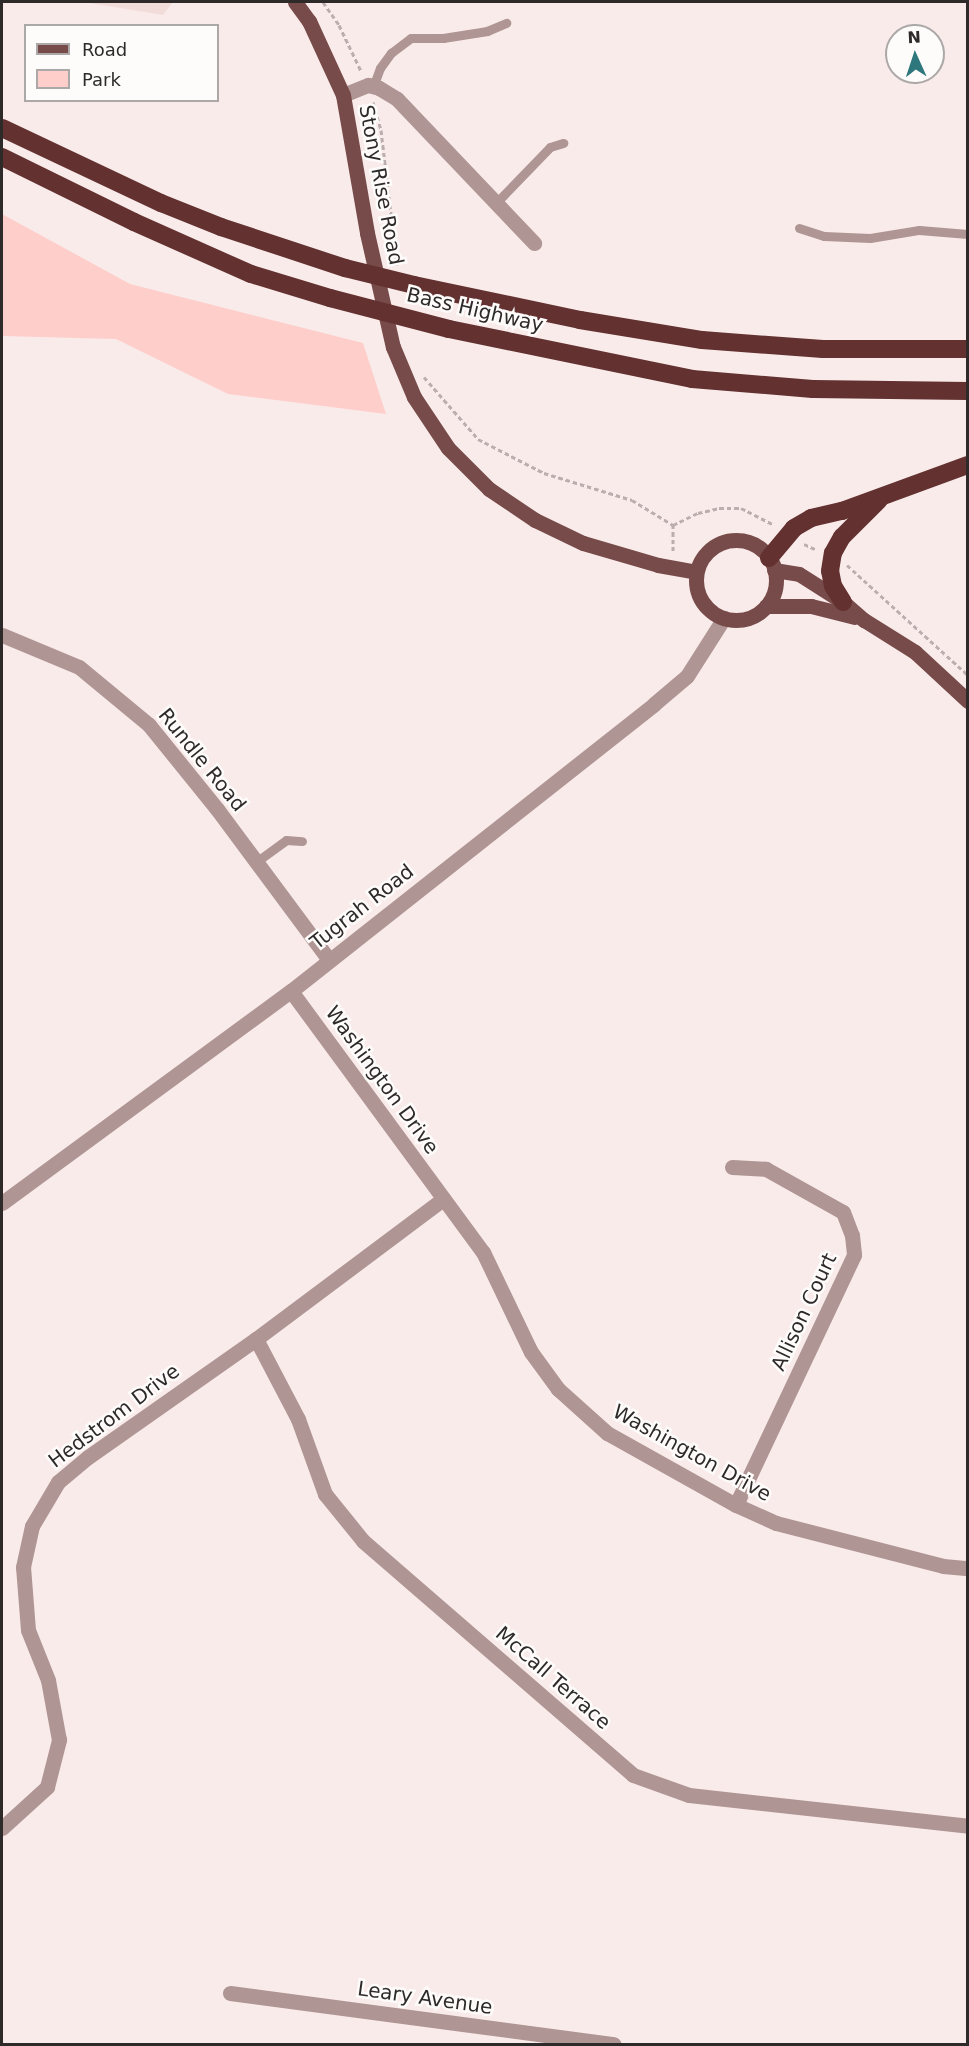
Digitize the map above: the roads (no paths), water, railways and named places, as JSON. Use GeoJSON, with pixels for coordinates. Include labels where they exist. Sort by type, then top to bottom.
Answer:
{"type":"FeatureCollection","features":[{"type":"Feature","properties":{"kind":"highway","name":"Bass Highway"},"geometry":{"type":"LineString","coordinates":[[2,128],[161,203],[241,234],[345,268],[414,285],[580,320],[702,340],[823,350],[968,349]]}},
{"type":"Feature","properties":{"kind":"highway","name":"Bass Highway"},"geometry":{"type":"LineString","coordinates":[[2,157],[134,222],[251,274],[330,298],[449,329],[692,379],[813,389],[968,391]]}},
{"type":"Feature","properties":{"kind":"highway"},"geometry":{"type":"LineString","coordinates":[[772,564],[794,528],[811,518],[842,511],[968,465]]}},
{"type":"Feature","properties":{"kind":"highway"},"geometry":{"type":"LineString","coordinates":[[843,602],[833,586],[832,557],[842,537],[882,496]]}},
{"type":"Feature","properties":{"kind":"main road","name":"Stony Rise Road"},"geometry":{"type":"LineString","coordinates":[[295,2],[309,21],[343,95],[367,233],[393,347],[414,397],[448,448],[489,489],[535,519],[584,543],[672,568],[696,572]]}},
{"type":"Feature","properties":{"kind":"main road"},"geometry":{"type":"LineString","coordinates":[[772,564],[775,589],[766,606],[747,618],[724,618],[707,608],[700,597],[696,585],[696,572],[702,558],[712,548],[732,540],[753,544],[772,564],[799,574],[843,602],[864,620],[915,652],[968,701]]}},
{"type":"Feature","properties":{"kind":"main road"},"geometry":{"type":"LineString","coordinates":[[766,606],[811,606],[864,620]]}},
{"type":"Feature","properties":{"kind":"street"},"geometry":{"type":"LineString","coordinates":[[343,95],[368,86],[397,99],[534,243]]}},
{"type":"Feature","properties":{"kind":"street","name":"Tugrah Road"},"geometry":{"type":"LineString","coordinates":[[2,1203],[291,992],[678,684],[698,661],[724,618]]}},
{"type":"Feature","properties":{"kind":"street","name":"Rundle Road"},"geometry":{"type":"LineString","coordinates":[[2,635],[79,667],[149,725],[329,960]]}},
{"type":"Feature","properties":{"kind":"street","name":"Washington Drive"},"geometry":{"type":"LineString","coordinates":[[291,992],[483,1252],[531,1352],[558,1389],[607,1433],[736,1505],[776,1523],[944,1566],[968,1568]]}},
{"type":"Feature","properties":{"kind":"street","name":"Allison Court"},"geometry":{"type":"LineString","coordinates":[[732,1167],[766,1169],[843,1212],[852,1235],[854,1255],[736,1505]]}},
{"type":"Feature","properties":{"kind":"street","name":"Hedstrom Drive"},"geometry":{"type":"LineString","coordinates":[[2,1828],[47,1787],[59,1740],[48,1680],[28,1630],[23,1568],[32,1526],[58,1482],[88,1457],[256,1339],[443,1199]]}},
{"type":"Feature","properties":{"kind":"street","name":"McCall Terrace"},"geometry":{"type":"LineString","coordinates":[[256,1339],[298,1419],[325,1494],[363,1541],[633,1775],[689,1795],[968,1826]]}},
{"type":"Feature","properties":{"kind":"street","name":"Leary Avenue"},"geometry":{"type":"LineString","coordinates":[[230,1993],[614,2044]]}},
{"type":"Feature","properties":{"kind":"lane"},"geometry":{"type":"LineString","coordinates":[[373,87],[380,68],[391,53],[411,38],[443,38],[487,31],[506,23]]}},
{"type":"Feature","properties":{"kind":"lane"},"geometry":{"type":"LineString","coordinates":[[496,203],[550,147],[563,144]]}},
{"type":"Feature","properties":{"kind":"lane"},"geometry":{"type":"LineString","coordinates":[[800,228],[824,236],[870,238],[920,230],[968,234]]}},
{"type":"Feature","properties":{"kind":"lane"},"geometry":{"type":"LineString","coordinates":[[256,862],[286,840],[302,841]]}}]}
